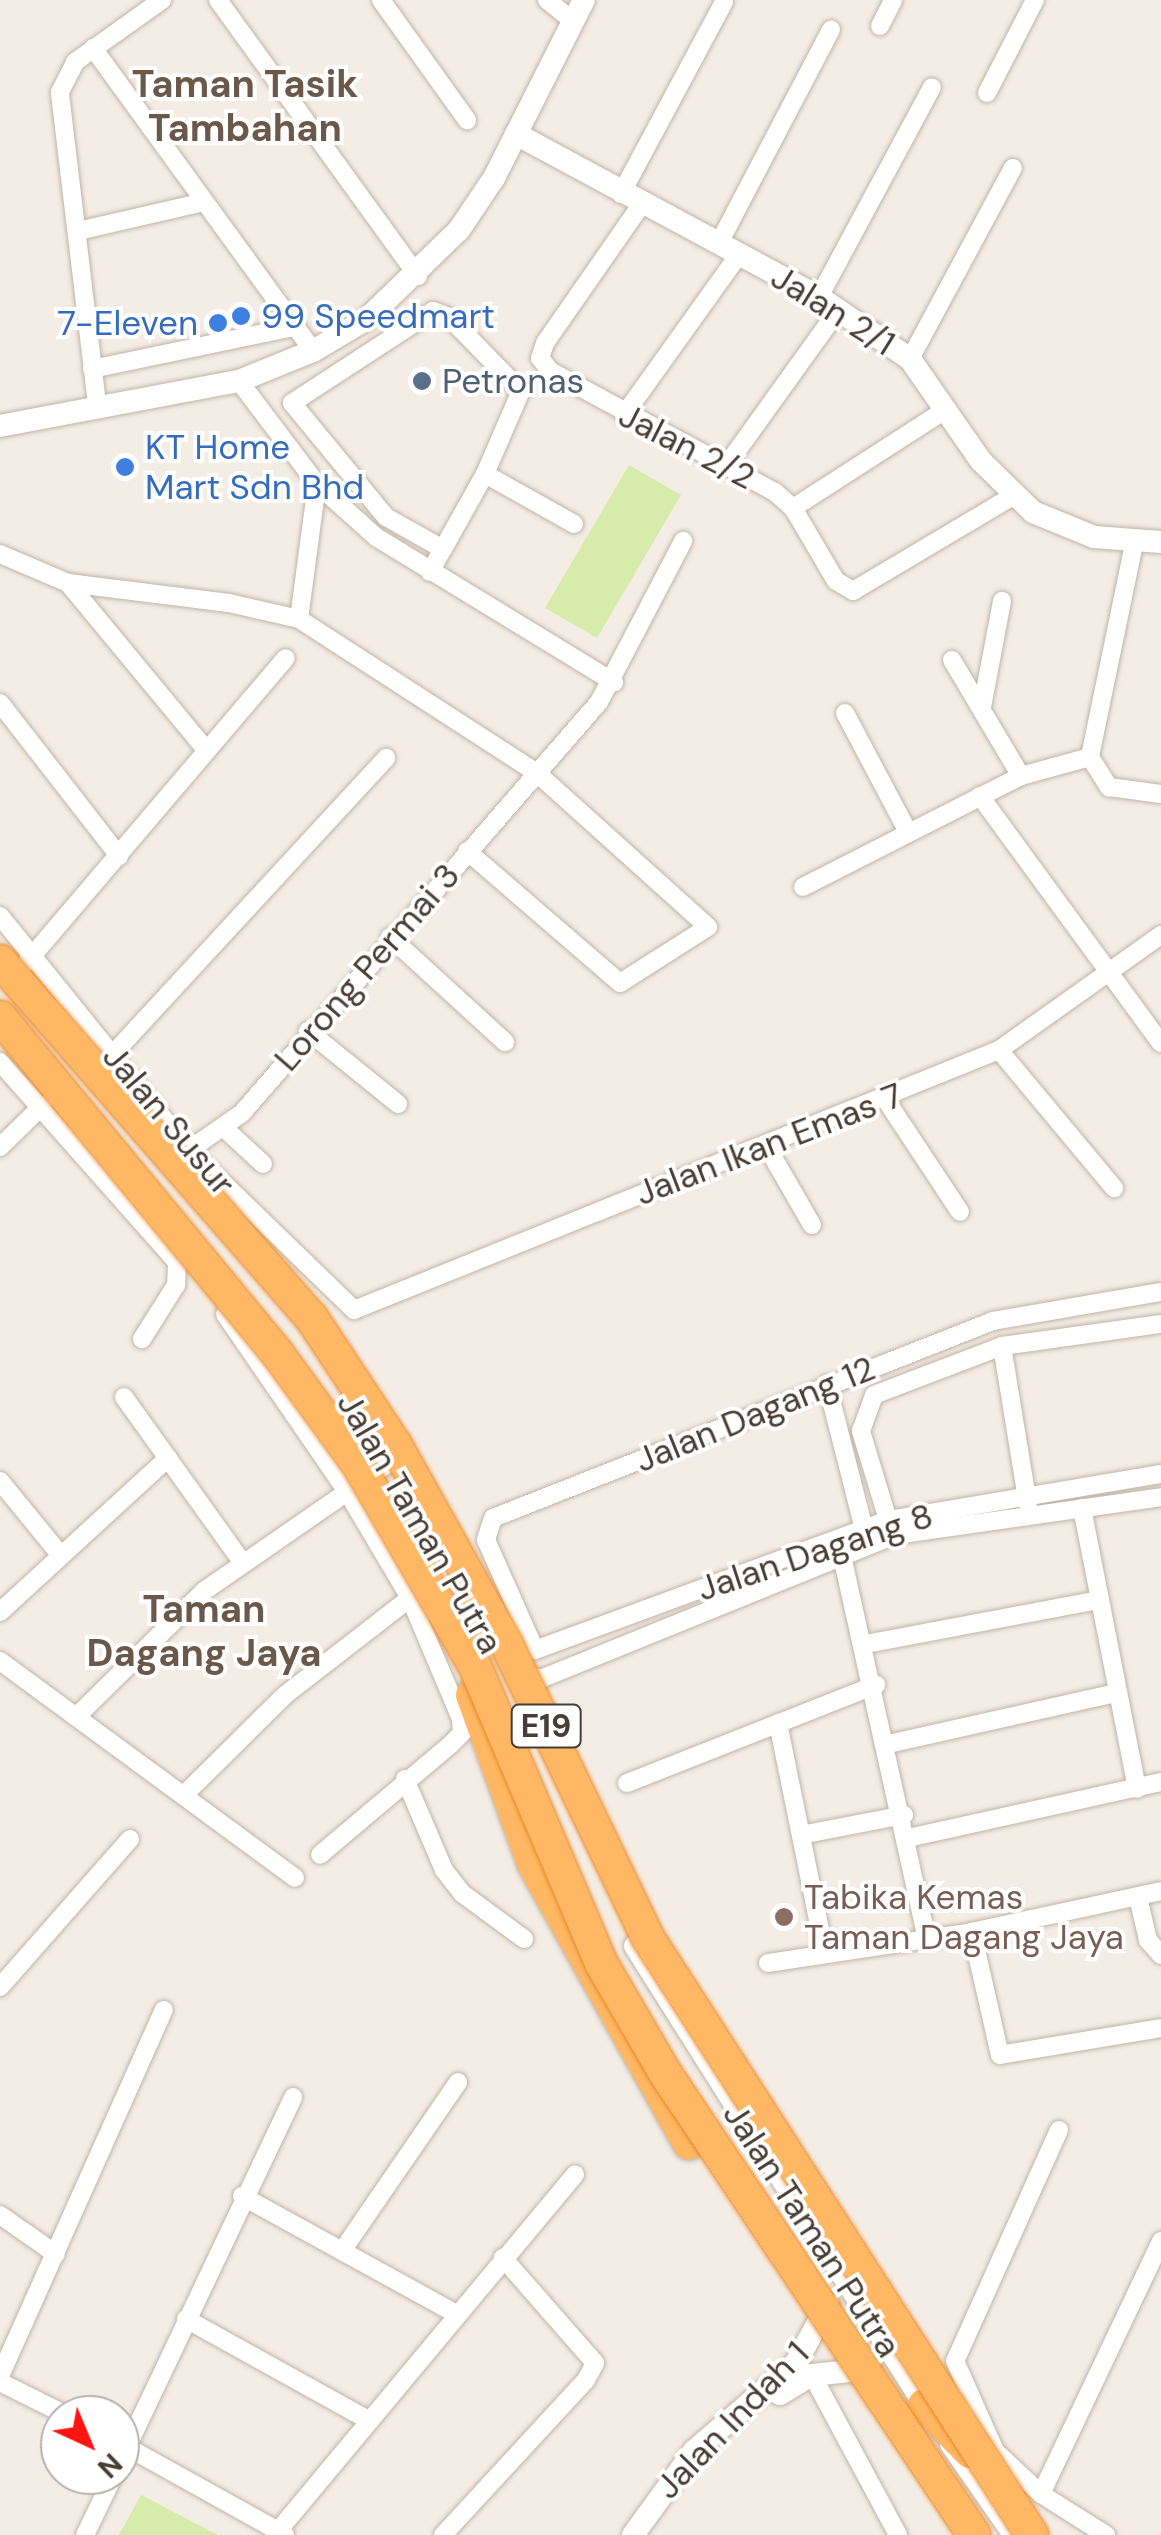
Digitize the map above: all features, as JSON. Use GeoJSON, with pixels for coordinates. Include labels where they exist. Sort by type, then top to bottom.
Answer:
{"type":"FeatureCollection","features":[{"type":"Feature","properties":{"kind":"highway","name":"E19"},"geometry":{"type":"LineString","coordinates":[[10,968],[311,1317],[396,1446],[507,1645],[648,1938],[1032,2535]]}},
{"type":"Feature","properties":{"kind":"highway","name":"E19"},"geometry":{"type":"LineString","coordinates":[[2,1015],[277,1353],[359,1466],[475,1666],[601,1963],[665,2073],[965,2524]]}},
{"type":"Feature","properties":{"kind":"highway"},"geometry":{"type":"LineString","coordinates":[[419,1586],[560,1915],[689,2144],[874,2428],[965,2524]]}},
{"type":"Feature","properties":{"kind":"highway"},"geometry":{"type":"LineString","coordinates":[[510,1798],[560,1891],[615,1959]]}},
{"type":"Feature","properties":{"kind":"highway"},"geometry":{"type":"LineString","coordinates":[[924,2405],[1052,2535]]}},
{"type":"Feature","properties":{"kind":"street"},"geometry":{"type":"LineString","coordinates":[[96,404],[60,92],[64,74],[93,48],[162,0]]}},
{"type":"Feature","properties":{"kind":"street"},"geometry":{"type":"LineString","coordinates":[[218,0],[418,276]]}},
{"type":"Feature","properties":{"kind":"street"},"geometry":{"type":"LineString","coordinates":[[381,0],[466,120]]}},
{"type":"Feature","properties":{"kind":"street"},"geometry":{"type":"LineString","coordinates":[[0,426],[96,404],[239,381],[314,351],[368,319],[418,276],[459,230],[516,134],[578,10],[546,0]]}},
{"type":"Feature","properties":{"kind":"street"},"geometry":{"type":"LineString","coordinates":[[880,26],[893,0]]}},
{"type":"Feature","properties":{"kind":"street"},"geometry":{"type":"LineString","coordinates":[[987,93],[1035,0]]}},
{"type":"Feature","properties":{"kind":"street"},"geometry":{"type":"LineString","coordinates":[[632,200],[724,2]]}},
{"type":"Feature","properties":{"kind":"street"},"geometry":{"type":"LineString","coordinates":[[624,415],[729,248],[831,30]]}},
{"type":"Feature","properties":{"kind":"street"},"geometry":{"type":"LineString","coordinates":[[93,48],[200,204],[314,351]]}},
{"type":"Feature","properties":{"kind":"street"},"geometry":{"type":"LineString","coordinates":[[818,297],[932,88]]}},
{"type":"Feature","properties":{"kind":"street","name":"Jalan 2/1"},"geometry":{"type":"LineString","coordinates":[[516,134],[840,309],[910,359],[1011,496],[1056,523],[1134,544],[1161,542]]}},
{"type":"Feature","properties":{"kind":"street"},"geometry":{"type":"LineString","coordinates":[[910,359],[1013,168]]}},
{"type":"Feature","properties":{"kind":"street","name":"Jalan 2/2"},"geometry":{"type":"LineString","coordinates":[[632,200],[540,358],[550,371],[624,415],[729,462],[794,508],[836,580],[852,591],[1011,496]]}},
{"type":"Feature","properties":{"kind":"street"},"geometry":{"type":"LineString","coordinates":[[78,232],[200,204]]}},
{"type":"Feature","properties":{"kind":"street"},"geometry":{"type":"LineString","coordinates":[[729,462],[840,309]]}},
{"type":"Feature","properties":{"kind":"street"},"geometry":{"type":"LineString","coordinates":[[430,572],[443,549],[485,474],[521,390],[442,312],[433,311],[292,403],[386,517],[443,549]]}},
{"type":"Feature","properties":{"kind":"street"},"geometry":{"type":"LineString","coordinates":[[368,319],[384,342]]}},
{"type":"Feature","properties":{"kind":"street"},"geometry":{"type":"LineString","coordinates":[[92,369],[294,326]]}},
{"type":"Feature","properties":{"kind":"street"},"geometry":{"type":"LineString","coordinates":[[239,381],[316,484],[376,537],[614,682]]}},
{"type":"Feature","properties":{"kind":"street"},"geometry":{"type":"LineString","coordinates":[[794,508],[945,410]]}},
{"type":"Feature","properties":{"kind":"street"},"geometry":{"type":"LineString","coordinates":[[485,474],[574,524]]}},
{"type":"Feature","properties":{"kind":"street"},"geometry":{"type":"LineString","coordinates":[[299,619],[316,484]]}},
{"type":"Feature","properties":{"kind":"street","name":"Lorong Permai 3"},"geometry":{"type":"LineString","coordinates":[[189,1150],[224,1128],[614,682],[683,541]]}},
{"type":"Feature","properties":{"kind":"street"},"geometry":{"type":"LineString","coordinates":[[1134,544],[1090,757],[1109,787],[1161,794]]}},
{"type":"Feature","properties":{"kind":"street"},"geometry":{"type":"LineString","coordinates":[[0,554],[68,583],[229,603],[299,619],[537,773],[706,919],[703,932],[629,982],[610,978],[467,850]]}},
{"type":"Feature","properties":{"kind":"street"},"geometry":{"type":"LineString","coordinates":[[68,583],[206,750]]}},
{"type":"Feature","properties":{"kind":"street"},"geometry":{"type":"LineString","coordinates":[[982,707],[1002,601]]}},
{"type":"Feature","properties":{"kind":"street"},"geometry":{"type":"LineString","coordinates":[[10,968],[119,856],[286,658]]}},
{"type":"Feature","properties":{"kind":"street"},"geometry":{"type":"LineString","coordinates":[[952,660],[1021,776]]}},
{"type":"Feature","properties":{"kind":"street"},"geometry":{"type":"LineString","coordinates":[[0,704],[119,856]]}},
{"type":"Feature","properties":{"kind":"street"},"geometry":{"type":"LineString","coordinates":[[846,713],[908,832]]}},
{"type":"Feature","properties":{"kind":"street"},"geometry":{"type":"LineString","coordinates":[[803,888],[1021,776],[1090,757]]}},
{"type":"Feature","properties":{"kind":"street"},"geometry":{"type":"LineString","coordinates":[[113,1054],[386,758]]}},
{"type":"Feature","properties":{"kind":"street"},"geometry":{"type":"LineString","coordinates":[[980,796],[1106,974],[1161,1043]]}},
{"type":"Feature","properties":{"kind":"street","name":"Jalan Susur"},"geometry":{"type":"LineString","coordinates":[[0,916],[10,968],[113,1054],[189,1150],[354,1310]]}},
{"type":"Feature","properties":{"kind":"street","name":"Jalan Ikan Emas 7"},"geometry":{"type":"LineString","coordinates":[[354,1310],[886,1100],[999,1050],[1161,936]]}},
{"type":"Feature","properties":{"kind":"street"},"geometry":{"type":"LineString","coordinates":[[390,937],[506,1042]]}},
{"type":"Feature","properties":{"kind":"street","name":"Jalan Taman Putra"},"geometry":{"type":"LineString","coordinates":[[10,968],[295,1316],[505,1670],[636,1948],[924,2405],[1016,2535]]}},
{"type":"Feature","properties":{"kind":"street","name":"Jalan Taman Putra"},"geometry":{"type":"LineString","coordinates":[[2,1015],[266,1316],[383,1466],[419,1586],[615,1959],[870,2369],[987,2535]]}},
{"type":"Feature","properties":{"kind":"street"},"geometry":{"type":"LineString","coordinates":[[308,1031],[398,1104]]}},
{"type":"Feature","properties":{"kind":"street"},"geometry":{"type":"LineString","coordinates":[[999,1050],[1114,1188]]}},
{"type":"Feature","properties":{"kind":"street"},"geometry":{"type":"LineString","coordinates":[[0,1062],[43,1105],[177,1262],[176,1285],[142,1340]]}},
{"type":"Feature","properties":{"kind":"street"},"geometry":{"type":"LineString","coordinates":[[886,1100],[960,1212]]}},
{"type":"Feature","properties":{"kind":"street"},"geometry":{"type":"LineString","coordinates":[[0,1147],[43,1105]]}},
{"type":"Feature","properties":{"kind":"street"},"geometry":{"type":"LineString","coordinates":[[224,1128],[262,1164]]}},
{"type":"Feature","properties":{"kind":"street"},"geometry":{"type":"LineString","coordinates":[[767,1147],[812,1226]]}},
{"type":"Feature","properties":{"kind":"street","name":"Jalan Dagang 12"},"geometry":{"type":"LineString","coordinates":[[535,1650],[486,1540],[493,1518],[993,1321],[1161,1292]]}},
{"type":"Feature","properties":{"kind":"street"},"geometry":{"type":"LineString","coordinates":[[225,1314],[346,1490],[419,1586],[462,1733],[320,1855]]}},
{"type":"Feature","properties":{"kind":"street"},"geometry":{"type":"LineString","coordinates":[[888,1520],[861,1431],[874,1395],[1002,1346],[1161,1324]]}},
{"type":"Feature","properties":{"kind":"street"},"geometry":{"type":"LineString","coordinates":[[1002,1346],[1030,1514]]}},
{"type":"Feature","properties":{"kind":"street"},"geometry":{"type":"LineString","coordinates":[[826,1384],[864,1529]]}},
{"type":"Feature","properties":{"kind":"street"},"geometry":{"type":"LineString","coordinates":[[124,1396],[242,1562]]}},
{"type":"Feature","properties":{"kind":"street"},"geometry":{"type":"LineString","coordinates":[[0,1612],[60,1552],[168,1458]]}},
{"type":"Feature","properties":{"kind":"street"},"geometry":{"type":"LineString","coordinates":[[77,1716],[174,1616],[242,1562],[383,1466]]}},
{"type":"Feature","properties":{"kind":"street","name":"Jalan Dagang 8"},"geometry":{"type":"LineString","coordinates":[[535,1650],[888,1520],[1026,1492],[1161,1474]]}},
{"type":"Feature","properties":{"kind":"street"},"geometry":{"type":"LineString","coordinates":[[0,1481],[60,1552]]}},
{"type":"Feature","properties":{"kind":"street"},"geometry":{"type":"LineString","coordinates":[[524,1706],[543,1678],[894,1535],[1161,1497]]}},
{"type":"Feature","properties":{"kind":"street"},"geometry":{"type":"LineString","coordinates":[[1082,1508],[1137,1788]]}},
{"type":"Feature","properties":{"kind":"street"},"geometry":{"type":"LineString","coordinates":[[842,1556],[876,1685],[926,1935]]}},
{"type":"Feature","properties":{"kind":"street"},"geometry":{"type":"LineString","coordinates":[[186,1793],[285,1695],[419,1586]]}},
{"type":"Feature","properties":{"kind":"street"},"geometry":{"type":"LineString","coordinates":[[866,1644],[1098,1600]]}},
{"type":"Feature","properties":{"kind":"street"},"geometry":{"type":"LineString","coordinates":[[0,1661],[186,1793],[295,1878]]}},
{"type":"Feature","properties":{"kind":"street"},"geometry":{"type":"LineString","coordinates":[[505,1670],[543,1678]]}},
{"type":"Feature","properties":{"kind":"street"},"geometry":{"type":"LineString","coordinates":[[626,1783],[876,1685]]}},
{"type":"Feature","properties":{"kind":"street"},"geometry":{"type":"LineString","coordinates":[[888,1744],[1118,1693]]}},
{"type":"Feature","properties":{"kind":"street"},"geometry":{"type":"LineString","coordinates":[[778,1724],[824,1950]]}},
{"type":"Feature","properties":{"kind":"street"},"geometry":{"type":"LineString","coordinates":[[405,1779],[444,1870],[463,1894],[524,1939]]}},
{"type":"Feature","properties":{"kind":"street"},"geometry":{"type":"LineString","coordinates":[[908,1838],[1161,1782]]}},
{"type":"Feature","properties":{"kind":"street"},"geometry":{"type":"LineString","coordinates":[[801,1836],[904,1815]]}},
{"type":"Feature","properties":{"kind":"street"},"geometry":{"type":"LineString","coordinates":[[0,1987],[130,1839]]}},
{"type":"Feature","properties":{"kind":"street"},"geometry":{"type":"LineString","coordinates":[[768,1964],[824,1950],[972,1932],[1161,1891]]}},
{"type":"Feature","properties":{"kind":"street"},"geometry":{"type":"LineString","coordinates":[[1138,1898],[1148,1940],[1161,1956]]}},
{"type":"Feature","properties":{"kind":"street"},"geometry":{"type":"LineString","coordinates":[[972,1932],[1000,2055],[1161,2028]]}},
{"type":"Feature","properties":{"kind":"street"},"geometry":{"type":"LineString","coordinates":[[40,2401],[0,2379],[164,2010]]}},
{"type":"Feature","properties":{"kind":"street"},"geometry":{"type":"LineString","coordinates":[[342,2251],[458,2082]]}},
{"type":"Feature","properties":{"kind":"street"},"geometry":{"type":"LineString","coordinates":[[140,2413],[293,2097]]}},
{"type":"Feature","properties":{"kind":"street"},"geometry":{"type":"LineString","coordinates":[[1059,2130],[955,2361],[996,2451],[1041,2494],[1106,2535]]}},
{"type":"Feature","properties":{"kind":"street"},"geometry":{"type":"LineString","coordinates":[[140,2459],[282,2533],[575,2174]]}},
{"type":"Feature","properties":{"kind":"street"},"geometry":{"type":"LineString","coordinates":[[242,2196],[457,2314]]}},
{"type":"Feature","properties":{"kind":"street"},"geometry":{"type":"LineString","coordinates":[[0,2216],[56,2254]]}},
{"type":"Feature","properties":{"kind":"street"},"geometry":{"type":"LineString","coordinates":[[1041,2494],[1161,2242]]}},
{"type":"Feature","properties":{"kind":"street"},"geometry":{"type":"LineString","coordinates":[[442,2535],[586,2380],[595,2362],[503,2258]]}},
{"type":"Feature","properties":{"kind":"street","name":"Jalan Indah 1"},"geometry":{"type":"LineString","coordinates":[[633,2535],[694,2451],[796,2362],[828,2303]]}},
{"type":"Feature","properties":{"kind":"street"},"geometry":{"type":"LineString","coordinates":[[186,2319],[370,2421]]}},
{"type":"Feature","properties":{"kind":"street","name":"Jalan Indah 1"},"geometry":{"type":"LineString","coordinates":[[647,2535],[703,2458],[812,2374],[870,2369]]}},
{"type":"Feature","properties":{"kind":"street"},"geometry":{"type":"LineString","coordinates":[[812,2374],[891,2532]]}},
{"type":"Feature","properties":{"kind":"street"},"geometry":{"type":"LineString","coordinates":[[85,2535],[104,2495]]}},
{"type":"Feature","properties":{"kind":"green space"},"geometry":{"type":"Polygon","coordinates":[[[629,465],[681,495],[597,638],[545,608],[629,465]]]}},
{"type":"Feature","properties":{"kind":"green space"},"geometry":{"type":"Polygon","coordinates":[[[141,2495],[218,2535],[119,2535],[141,2495]]]}},
{"type":"Feature","properties":{"kind":"place","name":"99 Speedmart"},"geometry":{"type":"Point","coordinates":[241,316]}},
{"type":"Feature","properties":{"kind":"place","name":"7-Eleven"},"geometry":{"type":"Point","coordinates":[218,323]}},
{"type":"Feature","properties":{"kind":"place","name":"Petronas"},"geometry":{"type":"Point","coordinates":[422,381]}},
{"type":"Feature","properties":{"kind":"place","name":"KT Home Mart Sdn Bhd"},"geometry":{"type":"Point","coordinates":[125,467]}},
{"type":"Feature","properties":{"kind":"place","name":"Tabika Kemas Taman Dagang Jaya"},"geometry":{"type":"Point","coordinates":[784,1917]}},
{"type":"Feature","properties":{"kind":"district","name":"Taman Tasik Tambahan"},"geometry":{"type":"Point","coordinates":[245,107]}},
{"type":"Feature","properties":{"kind":"district","name":"Taman Dagang Jaya"},"geometry":{"type":"Point","coordinates":[204,1632]}}]}
